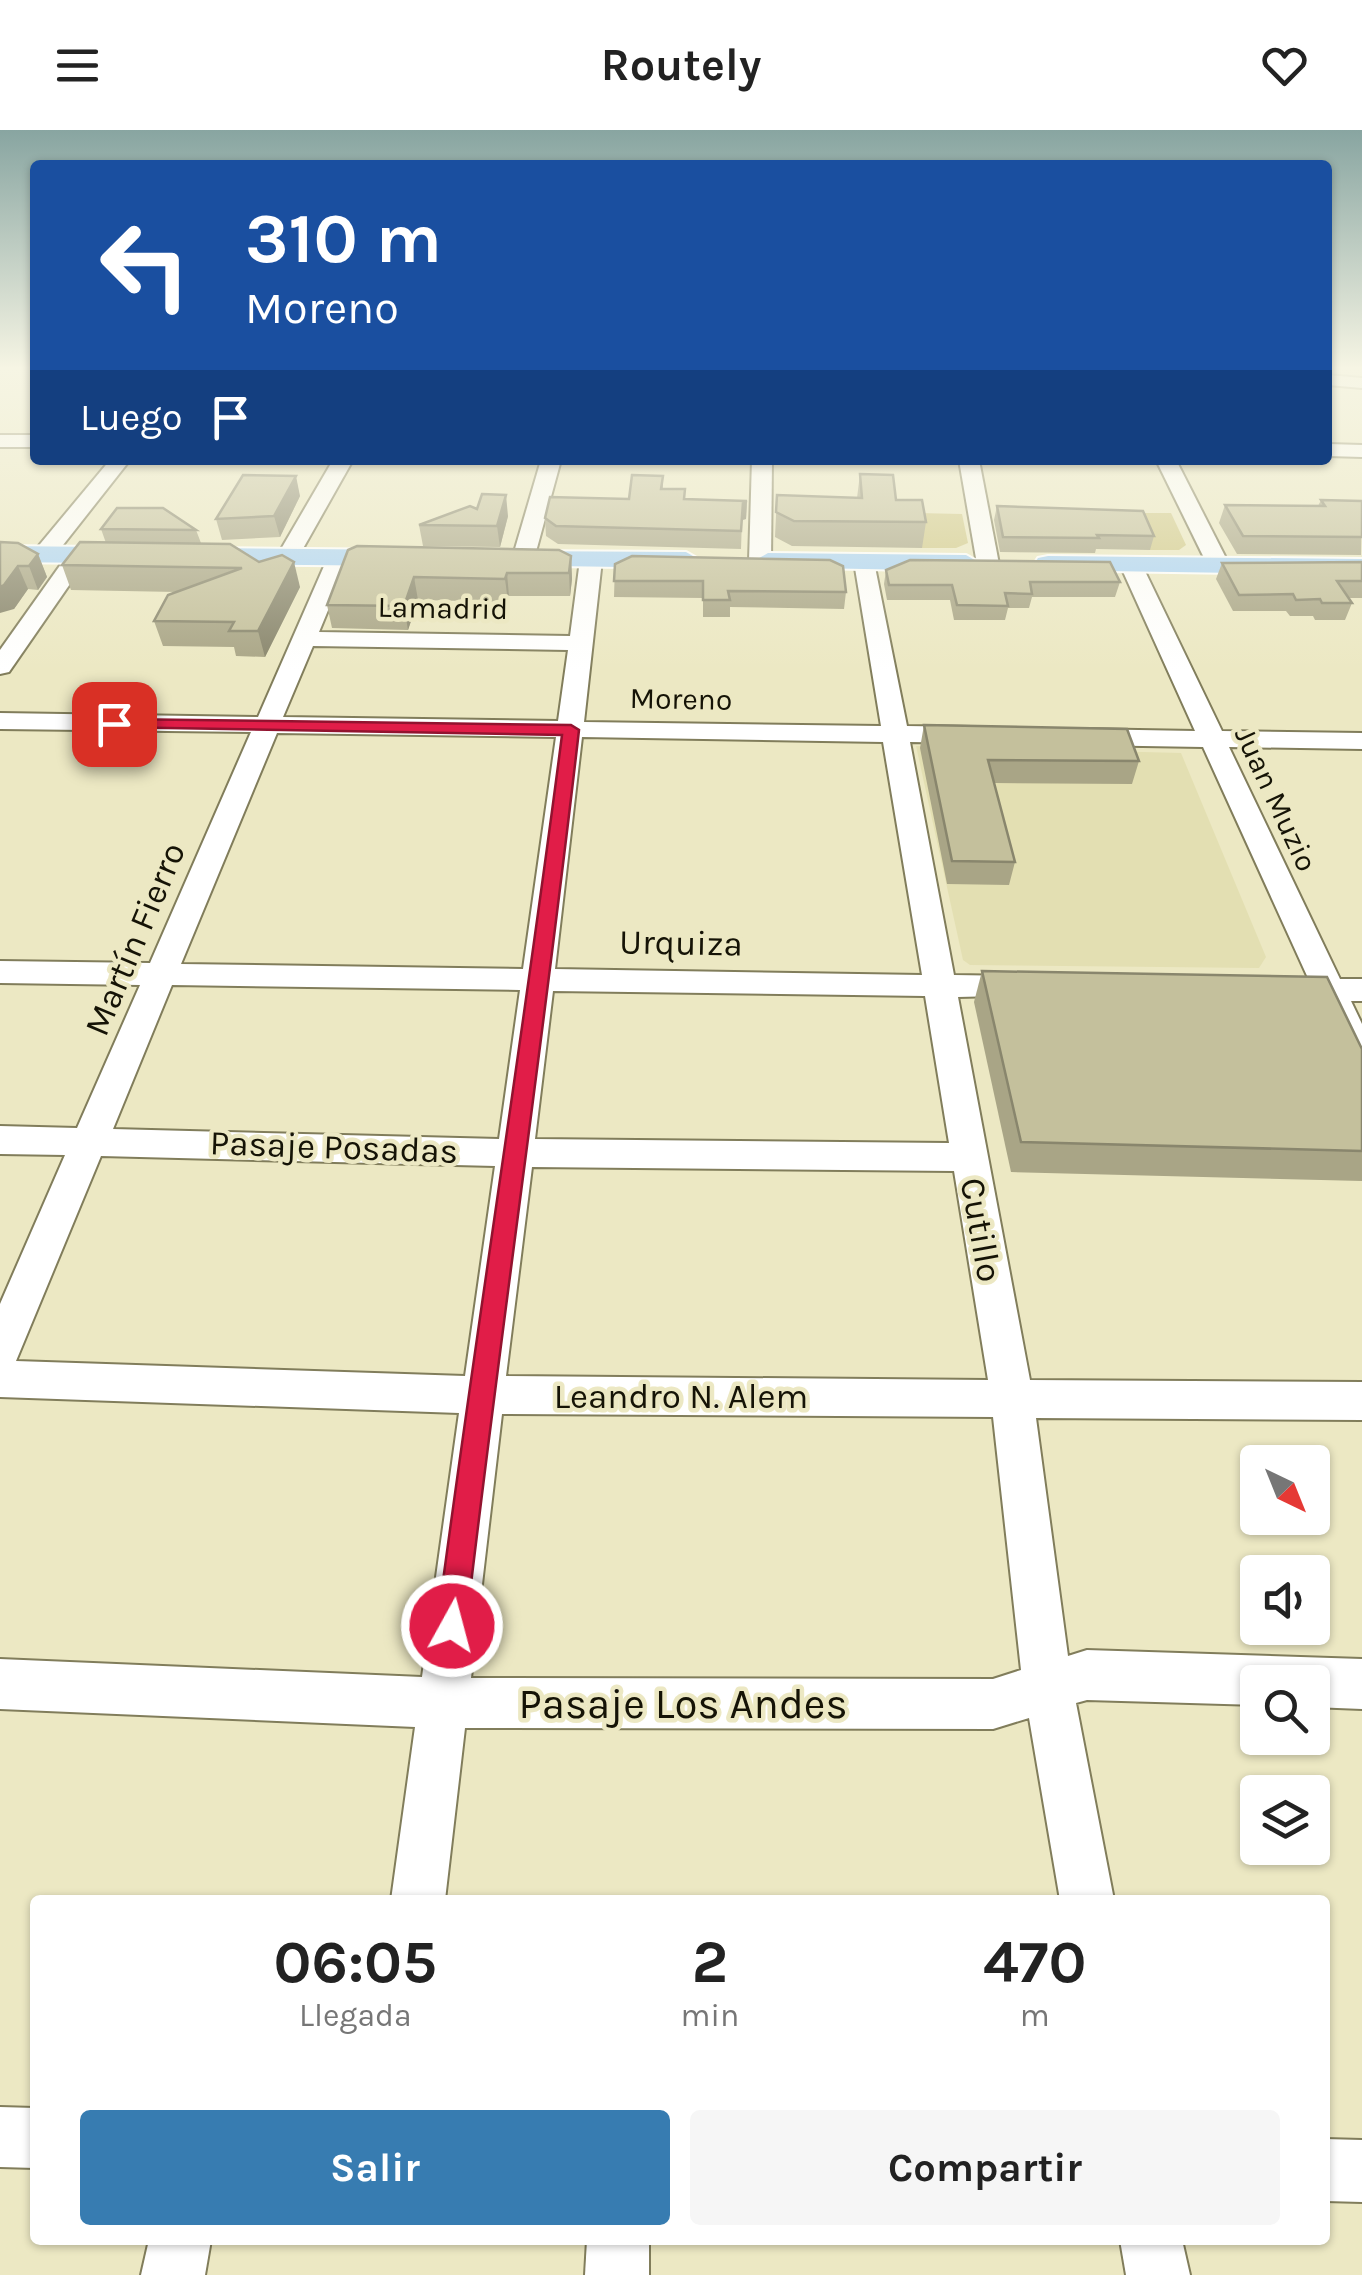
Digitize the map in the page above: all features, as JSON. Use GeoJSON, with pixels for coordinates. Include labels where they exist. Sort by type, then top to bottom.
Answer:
{"type":"FeatureCollection","features":[{"type":"Feature","properties":{"kind":"main road"},"geometry":{"type":"LineString","coordinates":[[0,554],[431,558]]}},
{"type":"Feature","properties":{"kind":"main road"},"geometry":{"type":"LineString","coordinates":[[486,558],[1362,567]]}},
{"type":"Feature","properties":{"kind":"street"},"geometry":{"type":"LineString","coordinates":[[44,554],[112,470]]}},
{"type":"Feature","properties":{"kind":"street"},"geometry":{"type":"LineString","coordinates":[[288,556],[337,470]]}},
{"type":"Feature","properties":{"kind":"street"},"geometry":{"type":"LineString","coordinates":[[523,559],[548,470]]}},
{"type":"Feature","properties":{"kind":"street"},"geometry":{"type":"LineString","coordinates":[[741,561],[760,470]]}},
{"type":"Feature","properties":{"kind":"street"},"geometry":{"type":"LineString","coordinates":[[971,470],[988,564]]}},
{"type":"Feature","properties":{"kind":"street"},"geometry":{"type":"LineString","coordinates":[[1171,470],[1219,566]]}},
{"type":"Feature","properties":{"kind":"street"},"geometry":{"type":"LineString","coordinates":[[0,667],[78,554]]}},
{"type":"Feature","properties":{"kind":"street","name":"Martín Fierro"},"geometry":{"type":"LineString","coordinates":[[0,1351],[339,557]]}},
{"type":"Feature","properties":{"kind":"street"},"geometry":{"type":"LineString","coordinates":[[419,1895],[480,1395],[540,982],[591,560]]}},
{"type":"Feature","properties":{"kind":"street","name":"Cutillo"},"geometry":{"type":"LineString","coordinates":[[865,562],[1012,1396],[1048,1687],[1087,1895]]}},
{"type":"Feature","properties":{"kind":"street","name":"Juan Muzio"},"geometry":{"type":"LineString","coordinates":[[1132,565],[1362,1060]]}},
{"type":"Feature","properties":{"kind":"street"},"geometry":{"type":"LineString","coordinates":[[0,621],[32,622]]}},
{"type":"Feature","properties":{"kind":"street","name":"Lamadrid"},"geometry":{"type":"LineString","coordinates":[[304,639],[581,643]]}},
{"type":"Feature","properties":{"kind":"street","name":"Moreno"},"geometry":{"type":"LineString","coordinates":[[0,721],[994,736]]}},
{"type":"Feature","properties":{"kind":"street"},"geometry":{"type":"LineString","coordinates":[[1054,736],[1362,741]]}},
{"type":"Feature","properties":{"kind":"street","name":"Urquiza"},"geometry":{"type":"LineString","coordinates":[[0,972],[1056,987]]}},
{"type":"Feature","properties":{"kind":"street"},"geometry":{"type":"LineString","coordinates":[[1251,988],[1362,990]]}},
{"type":"Feature","properties":{"kind":"street","name":"Pasaje Posadas"},"geometry":{"type":"LineString","coordinates":[[0,1140],[517,1153],[968,1157]]}},
{"type":"Feature","properties":{"kind":"street","name":"Leandro N. Alem"},"geometry":{"type":"LineString","coordinates":[[0,1379],[480,1395],[1362,1400]]}},
{"type":"Feature","properties":{"kind":"street","name":"Pasaje Los Andes"},"geometry":{"type":"LineString","coordinates":[[0,1684],[442,1703],[994,1704],[1087,1675],[1362,1684]]}},
{"type":"Feature","properties":{"kind":"street"},"geometry":{"type":"LineString","coordinates":[[0,2137],[30,2138]]}},
{"type":"Feature","properties":{"kind":"street"},"geometry":{"type":"LineString","coordinates":[[1330,2170],[1362,2171]]}},
{"type":"Feature","properties":{"kind":"street"},"geometry":{"type":"LineString","coordinates":[[173,2275],[179,2245]]}},
{"type":"Feature","properties":{"kind":"street"},"geometry":{"type":"LineString","coordinates":[[617,2275],[618,2245]]}},
{"type":"Feature","properties":{"kind":"street"},"geometry":{"type":"LineString","coordinates":[[1152,2245],[1158,2275]]}},
{"type":"Feature","properties":{"kind":"shaded area"},"geometry":{"type":"Polygon","coordinates":[[[917,513],[962,514],[968,543],[956,548],[922,548],[917,513]]]}},
{"type":"Feature","properties":{"kind":"shaded area"},"geometry":{"type":"Polygon","coordinates":[[[1134,513],[1171,513],[1186,545],[1179,550],[1150,550],[1134,513]]]}},
{"type":"Feature","properties":{"kind":"shaded area"},"geometry":{"type":"Polygon","coordinates":[[[916,746],[1181,753],[1266,957],[1259,968],[970,965],[963,960],[916,746]]]}},
{"type":"Feature","properties":{"kind":"building"},"geometry":{"type":"Polygon","coordinates":[[[860,474],[893,475],[896,500],[922,500],[926,522],[794,521],[776,512],[777,495],[862,498],[860,474]]]}},
{"type":"Feature","properties":{"kind":"building"},"geometry":{"type":"Polygon","coordinates":[[[243,475],[296,476],[274,516],[216,519],[243,475]]]}},
{"type":"Feature","properties":{"kind":"building"},"geometry":{"type":"Polygon","coordinates":[[[632,475],[663,476],[661,489],[685,489],[684,499],[747,501],[743,502],[741,531],[556,526],[545,518],[550,497],[629,499],[632,475]]]}},
{"type":"Feature","properties":{"kind":"building"},"geometry":{"type":"Polygon","coordinates":[[[482,494],[506,495],[497,526],[419,525],[470,506],[477,509],[482,494]]]}},
{"type":"Feature","properties":{"kind":"building"},"geometry":{"type":"Polygon","coordinates":[[[1321,500],[1362,501],[1362,537],[1243,536],[1225,505],[1325,506],[1321,500]]]}},
{"type":"Feature","properties":{"kind":"building"},"geometry":{"type":"Polygon","coordinates":[[[997,506],[1143,511],[1154,536],[1003,537],[997,506]]]}},
{"type":"Feature","properties":{"kind":"building"},"geometry":{"type":"Polygon","coordinates":[[[117,508],[163,508],[196,530],[101,529],[117,508]]]}},
{"type":"Feature","properties":{"kind":"building"},"geometry":{"type":"Polygon","coordinates":[[[0,542],[18,543],[38,554],[29,566],[18,566],[0,587],[0,542]]]}},
{"type":"Feature","properties":{"kind":"building"},"geometry":{"type":"Polygon","coordinates":[[[80,542],[230,544],[259,562],[282,555],[294,562],[258,631],[229,631],[234,622],[154,621],[168,595],[242,568],[62,565],[80,542]]]}},
{"type":"Feature","properties":{"kind":"building"},"geometry":{"type":"Polygon","coordinates":[[[357,546],[559,550],[571,556],[569,573],[507,573],[505,579],[414,577],[404,606],[327,605],[348,550],[357,546]]]}},
{"type":"Feature","properties":{"kind":"building"},"geometry":{"type":"Polygon","coordinates":[[[632,556],[830,560],[843,566],[846,592],[728,591],[730,600],[703,600],[703,581],[614,581],[615,564],[632,556]]]}},
{"type":"Feature","properties":{"kind":"building"},"geometry":{"type":"Polygon","coordinates":[[[910,560],[1110,562],[1120,582],[1030,582],[1032,594],[1005,593],[1008,606],[957,605],[952,585],[889,585],[886,570],[910,560]]]}},
{"type":"Feature","properties":{"kind":"building"},"geometry":{"type":"Polygon","coordinates":[[[1362,562],[1362,581],[1337,581],[1352,603],[1296,600],[1293,594],[1239,595],[1222,563],[1362,562]]]}},
{"type":"Feature","properties":{"kind":"building"},"geometry":{"type":"Polygon","coordinates":[[[924,725],[1127,729],[1139,761],[988,760],[1015,862],[952,861],[924,725]]]}},
{"type":"Feature","properties":{"kind":"building"},"geometry":{"type":"Polygon","coordinates":[[[982,971],[1327,977],[1362,1049],[1362,1151],[1021,1142],[982,971]]]}},
{"type":"Feature","properties":{"kind":"route"},"geometry":{"type":"LineString","coordinates":[[114,724],[571,730],[452,1626]]}}]}
